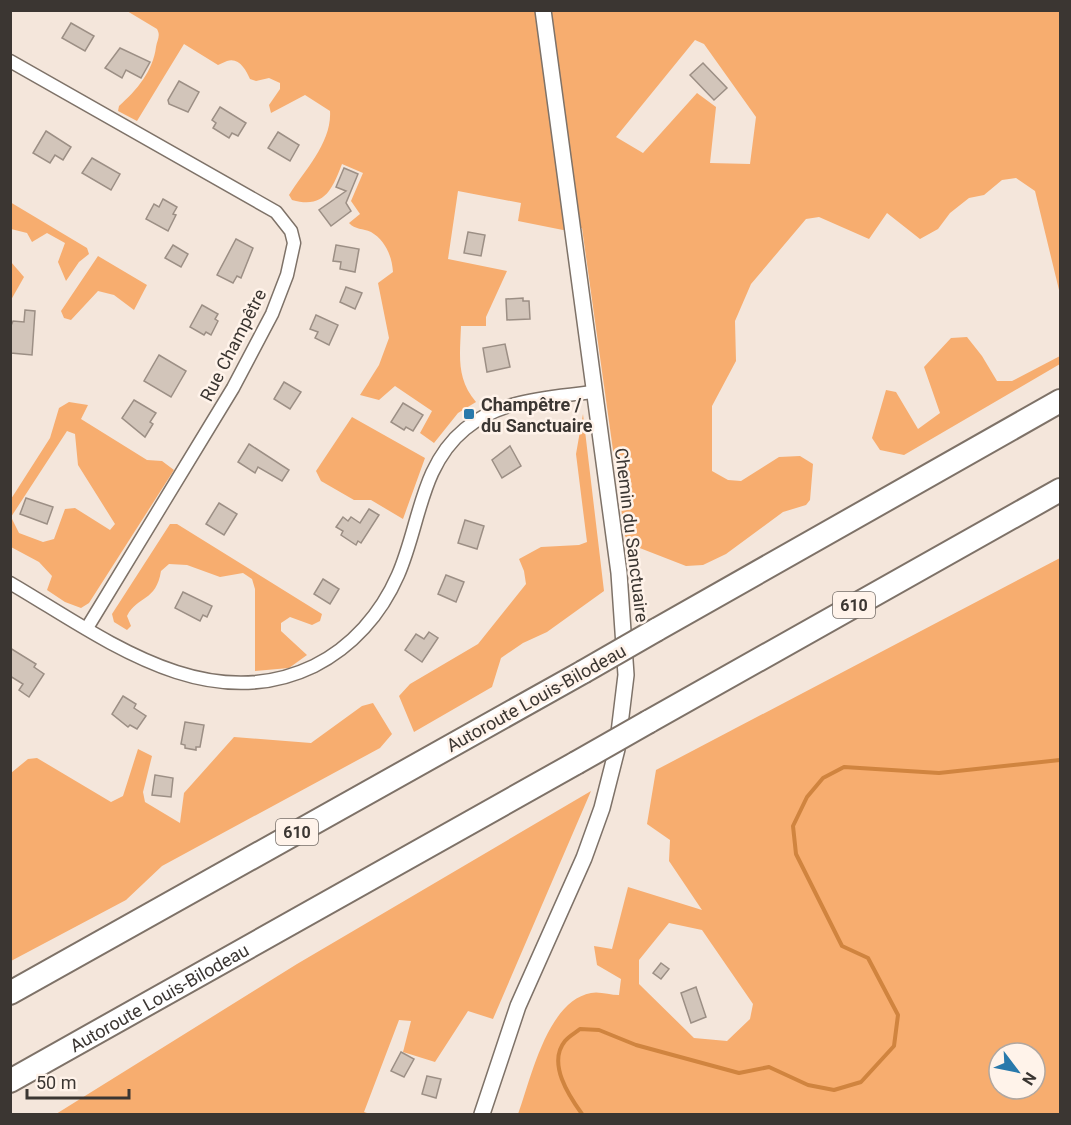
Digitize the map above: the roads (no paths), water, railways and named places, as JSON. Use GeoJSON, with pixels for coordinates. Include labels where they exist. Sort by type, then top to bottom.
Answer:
{"type":"FeatureCollection","features":[{"type":"Feature","properties":{"kind":"highway","name":"Autoroute Louis-Bilodeau"},"geometry":{"type":"LineString","coordinates":[[10,993],[1060,401]]}},
{"type":"Feature","properties":{"kind":"highway","name":"Autoroute Louis-Bilodeau"},"geometry":{"type":"LineString","coordinates":[[10,1081],[1060,490]]}},
{"type":"Feature","properties":{"kind":"street","name":"Chemin du Sanctuaire"},"geometry":{"type":"LineString","coordinates":[[482,1114],[518,1006],[597,823],[611,777],[621,727],[626,675],[624,621],[543,10]]}},
{"type":"Feature","properties":{"kind":"street","name":"Rue Champêtre"},"geometry":{"type":"LineString","coordinates":[[10,61],[276,212],[291,231],[294,243],[287,275],[259,342],[87,628]]}},
{"type":"Feature","properties":{"kind":"street"},"geometry":{"type":"LineString","coordinates":[[10,583],[157,666],[210,682],[229,684],[268,682],[305,670],[339,651],[368,625],[380,609],[405,558],[430,475],[444,452],[463,431],[480,418],[503,408],[593,392]]}},
{"type":"Feature","properties":{"kind":"waterway"},"geometry":{"type":"LineString","coordinates":[[582,1114],[566,1089],[558,1059],[565,1041],[580,1029],[599,1030],[636,1045],[739,1073],[769,1067],[808,1085],[834,1090],[861,1082],[894,1046],[898,1015],[868,958],[842,946],[796,854],[793,826],[807,797],[823,778],[844,767],[939,773],[1060,760]]}},
{"type":"Feature","properties":{"kind":"place","name":"Champêtre / du Sanctuaire"},"geometry":{"type":"Point","coordinates":[469,414]}}]}
